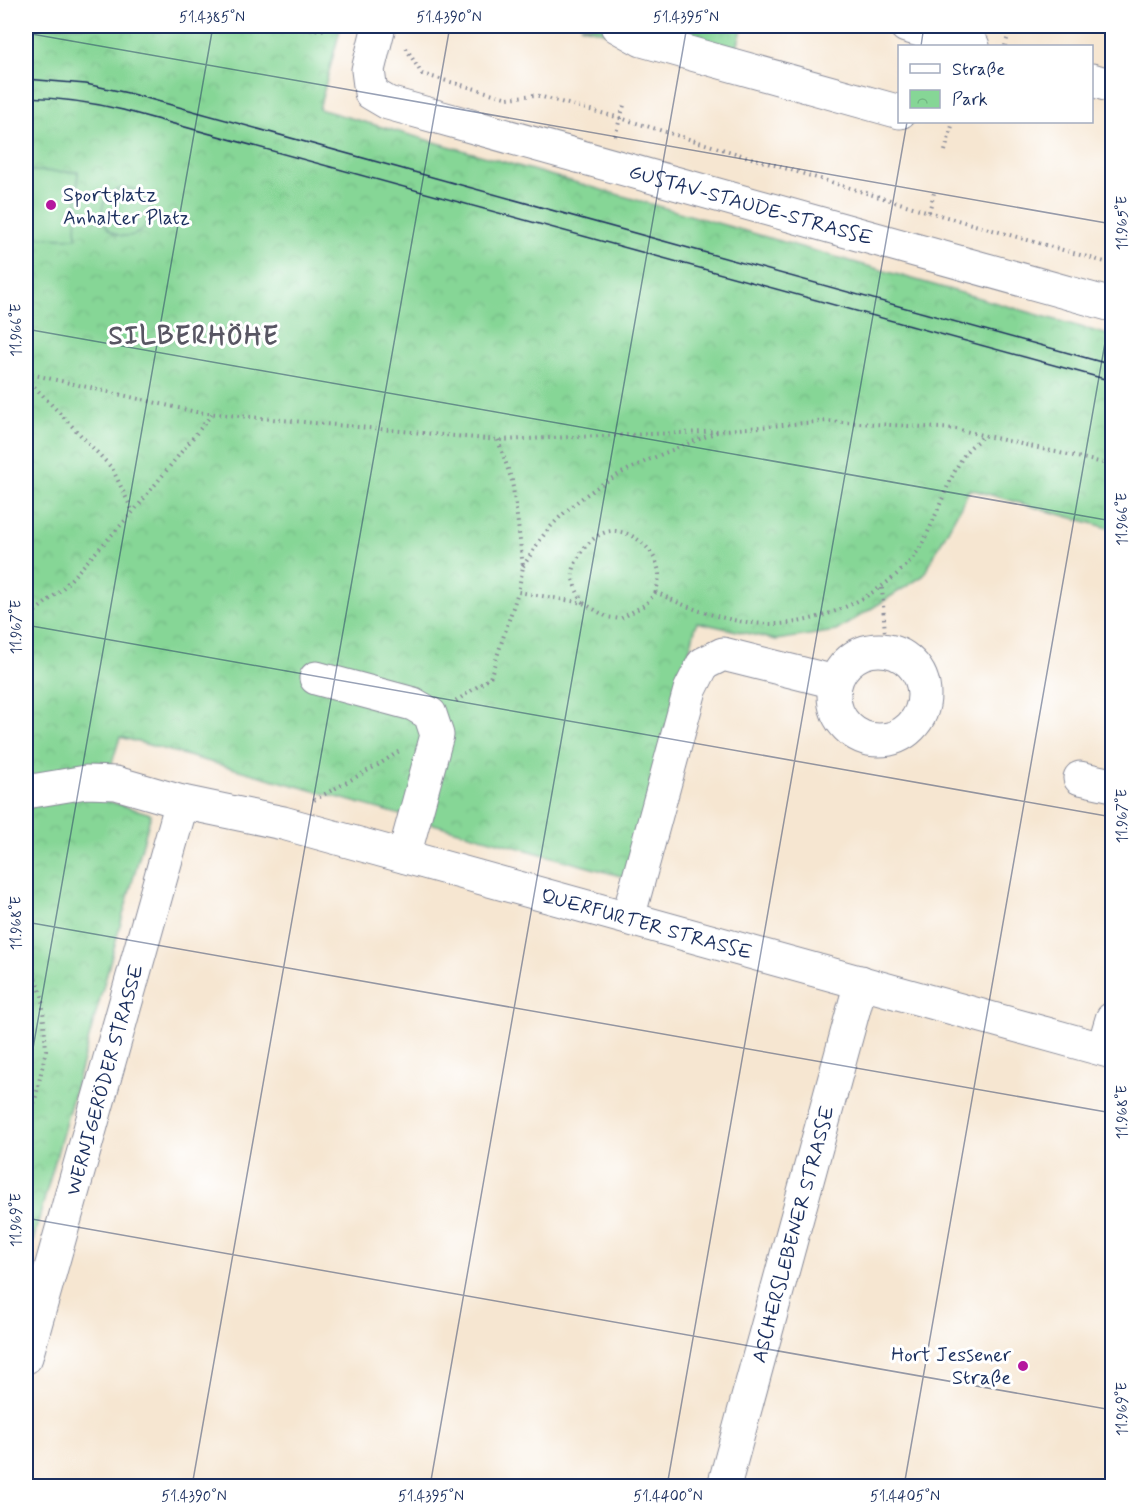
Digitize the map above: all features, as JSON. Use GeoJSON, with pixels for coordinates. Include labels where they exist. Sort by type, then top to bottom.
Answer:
{"type":"FeatureCollection","features":[{"type":"Feature","properties":{"kind":"street"},"geometry":{"type":"LineString","coordinates":[[617,26],[642,40],[898,111]]}},
{"type":"Feature","properties":{"kind":"street"},"geometry":{"type":"LineString","coordinates":[[906,26],[963,45]]}},
{"type":"Feature","properties":{"kind":"street","name":"GUSTAV-STAUDE-STRASSE"},"geometry":{"type":"LineString","coordinates":[[390,32],[368,70],[371,93],[388,103],[1113,305]]}},
{"type":"Feature","properties":{"kind":"street"},"geometry":{"type":"LineString","coordinates":[[1093,80],[1113,86]]}},
{"type":"Feature","properties":{"kind":"street"},"geometry":{"type":"LineString","coordinates":[[886,650],[905,657],[915,666],[922,679],[925,693],[923,707],[916,721],[905,732],[891,739],[875,740],[860,736],[847,727],[838,714],[834,698],[835,682],[841,669],[851,659],[863,652],[886,650]]}},
{"type":"Feature","properties":{"kind":"street"},"geometry":{"type":"LineString","coordinates":[[628,918],[690,690],[703,664],[723,654],[835,682]]}},
{"type":"Feature","properties":{"kind":"street"},"geometry":{"type":"LineString","coordinates":[[316,678],[413,704],[430,714],[437,735],[404,856]]}},
{"type":"Feature","properties":{"kind":"street"},"geometry":{"type":"LineString","coordinates":[[1080,778],[1113,785]]}},
{"type":"Feature","properties":{"kind":"street","name":"QUERFURTER STRASSE"},"geometry":{"type":"LineString","coordinates":[[26,792],[86,783],[116,783],[182,802],[283,823],[861,982],[1110,1040]]}},
{"type":"Feature","properties":{"kind":"street","name":"WERNIGERÖDER STRASSE"},"geometry":{"type":"LineString","coordinates":[[26,1357],[182,802]]}},
{"type":"Feature","properties":{"kind":"street","name":"ASCHERSLEBENER STRASSE"},"geometry":{"type":"LineString","coordinates":[[724,1486],[861,982]]}},
{"type":"Feature","properties":{"kind":"path"},"geometry":{"type":"LineString","coordinates":[[292,26],[321,30],[335,26]]}},
{"type":"Feature","properties":{"kind":"path"},"geometry":{"type":"LineString","coordinates":[[1005,45],[1011,26]]}},
{"type":"Feature","properties":{"kind":"path"},"geometry":{"type":"LineString","coordinates":[[390,32],[422,74],[508,98],[535,95],[620,118],[929,212],[1113,264]]}},
{"type":"Feature","properties":{"kind":"path"},"geometry":{"type":"LineString","coordinates":[[945,151],[953,123]]}},
{"type":"Feature","properties":{"kind":"path"},"geometry":{"type":"LineString","coordinates":[[929,212],[934,193]]}},
{"type":"Feature","properties":{"kind":"path"},"geometry":{"type":"LineString","coordinates":[[26,373],[196,412],[498,441],[721,430],[827,421],[956,429],[1113,465]]}},
{"type":"Feature","properties":{"kind":"path"},"geometry":{"type":"LineString","coordinates":[[26,378],[112,468],[133,512]]}},
{"type":"Feature","properties":{"kind":"path"},"geometry":{"type":"LineString","coordinates":[[26,619],[61,590],[133,512],[213,414]]}},
{"type":"Feature","properties":{"kind":"path"},"geometry":{"type":"LineString","coordinates":[[523,567],[546,532],[571,506],[594,487],[623,471],[721,430]]}},
{"type":"Feature","properties":{"kind":"path"},"geometry":{"type":"LineString","coordinates":[[656,592],[682,605],[711,615],[769,624],[793,622],[830,614],[882,588],[907,564],[920,547],[964,454],[983,435]]}},
{"type":"Feature","properties":{"kind":"path"},"geometry":{"type":"LineString","coordinates":[[498,441],[512,481],[523,567],[518,592],[583,603],[607,617],[620,619],[646,604],[656,592],[659,575],[654,555],[640,540],[615,531],[596,536],[577,558],[573,574],[575,589],[583,603]]}},
{"type":"Feature","properties":{"kind":"path"},"geometry":{"type":"LineString","coordinates":[[882,588],[886,650]]}},
{"type":"Feature","properties":{"kind":"path"},"geometry":{"type":"LineString","coordinates":[[26,950],[42,996],[46,1050],[26,1135]]}},
{"type":"Feature","properties":{"kind":"green space"},"geometry":{"type":"Polygon","coordinates":[[[26,26],[341,26],[319,109],[1112,336],[1112,529],[970,489],[923,576],[836,631],[776,640],[697,622],[628,878],[120,737],[101,799],[151,814],[26,1266],[26,26]]]}},
{"type":"Feature","properties":{"kind":"green space"},"geometry":{"type":"Polygon","coordinates":[[[580,26],[743,26],[732,65],[580,26]]]}},
{"type":"Feature","properties":{"kind":"green space","name":"Sportplatz Anhalter Platz"},"geometry":{"type":"Polygon","coordinates":[[[26,171],[78,172],[76,238],[26,237],[26,171]]]}},
{"type":"Feature","properties":{"kind":"green space"},"geometry":{"type":"Polygon","coordinates":[[[126,188],[143,195],[150,212],[143,229],[126,236],[109,229],[102,212],[109,195],[126,188]]]}},
{"type":"Feature","properties":{"kind":"tram line"},"geometry":{"type":"LineString","coordinates":[[26,79],[86,84],[128,93],[1112,365]]}},
{"type":"Feature","properties":{"kind":"tram line"},"geometry":{"type":"LineString","coordinates":[[26,97],[74,101],[123,110],[1112,381]]}},
{"type":"Feature","properties":{"kind":"place","name":"Sportplatz Anhalter Platz"},"geometry":{"type":"Point","coordinates":[51,205]}},
{"type":"Feature","properties":{"kind":"place","name":"Hort Jessener Straße"},"geometry":{"type":"Point","coordinates":[1023,1366]}},
{"type":"Feature","properties":{"kind":"district","name":"SILBERHÖHE"},"geometry":{"type":"Point","coordinates":[194,335]}}]}
